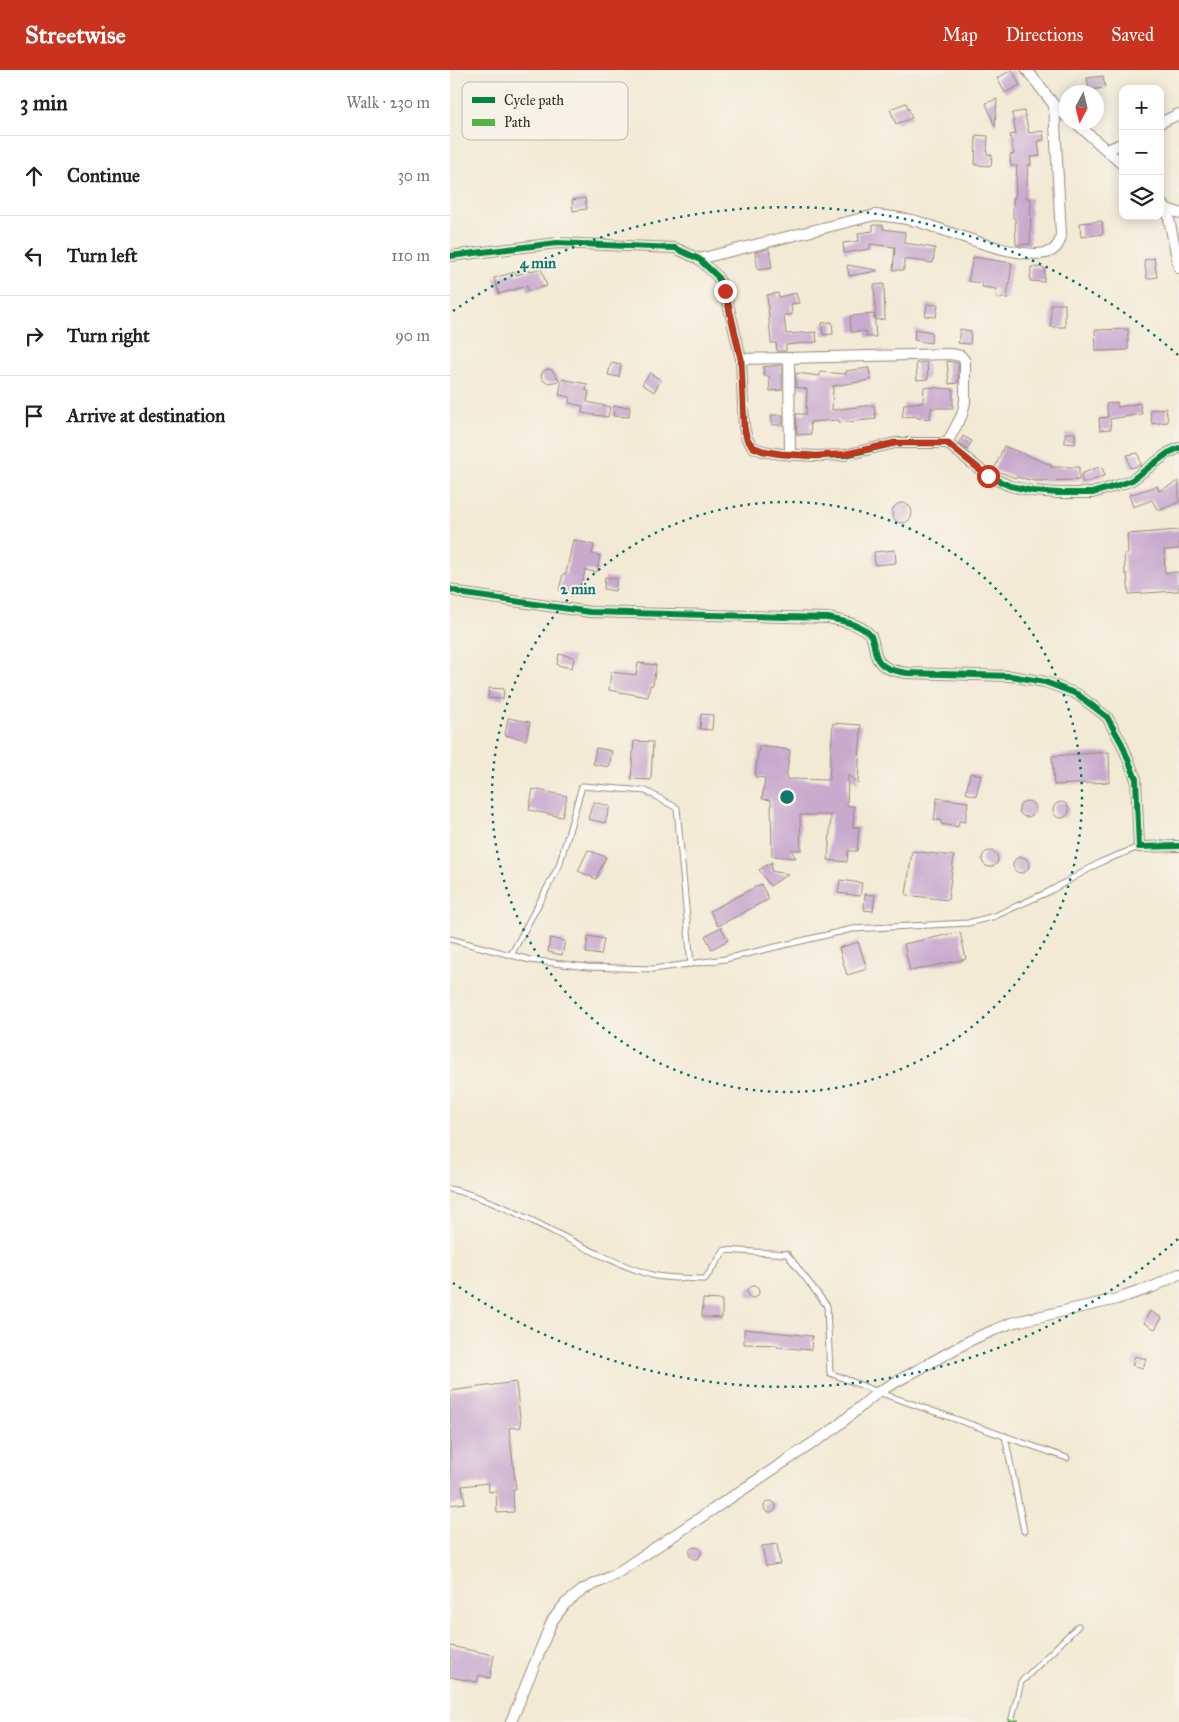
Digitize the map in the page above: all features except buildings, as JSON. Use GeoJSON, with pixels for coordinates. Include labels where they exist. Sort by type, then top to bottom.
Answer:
{"type":"FeatureCollection","features":[{"type":"Feature","properties":{"kind":"street"},"geometry":{"type":"LineString","coordinates":[[1032,72],[1059,110]]}},
{"type":"Feature","properties":{"kind":"street"},"geometry":{"type":"LineString","coordinates":[[699,259],[875,215],[895,216],[1020,254],[1050,252],[1057,247],[1062,235],[1054,105]]}},
{"type":"Feature","properties":{"kind":"street"},"geometry":{"type":"LineString","coordinates":[[1164,122],[1179,114]]}},
{"type":"Feature","properties":{"kind":"street"},"geometry":{"type":"LineString","coordinates":[[1084,130],[1119,161]]}},
{"type":"Feature","properties":{"kind":"street"},"geometry":{"type":"LineString","coordinates":[[1108,150],[1119,144]]}},
{"type":"Feature","properties":{"kind":"street"},"geometry":{"type":"LineString","coordinates":[[1164,206],[1179,214]]}},
{"type":"Feature","properties":{"kind":"street"},"geometry":{"type":"LineString","coordinates":[[1164,206],[1179,268]]}},
{"type":"Feature","properties":{"kind":"street"},"geometry":{"type":"LineString","coordinates":[[450,256],[556,243],[675,248],[699,259],[718,276],[725,291],[741,359],[744,427],[747,439],[753,447],[763,451],[816,456],[845,454],[895,443],[947,443],[988,476],[1010,486],[1033,491],[1092,493],[1132,480],[1179,448]]}},
{"type":"Feature","properties":{"kind":"street"},"geometry":{"type":"LineString","coordinates":[[741,359],[951,354],[961,356],[965,361],[965,402],[962,416],[947,443]]}},
{"type":"Feature","properties":{"kind":"street"},"geometry":{"type":"LineString","coordinates":[[789,358],[790,455]]}},
{"type":"Feature","properties":{"kind":"street"},"geometry":{"type":"LineString","coordinates":[[450,589],[465,594],[590,612],[828,618],[848,623],[870,635],[878,662],[891,670],[907,673],[1011,676],[1045,682],[1076,694],[1107,717],[1115,730],[1136,779],[1139,847],[1179,846]]}},
{"type":"Feature","properties":{"kind":"street"},"geometry":{"type":"LineString","coordinates":[[511,1722],[552,1622],[565,1604],[584,1588],[614,1574],[834,1429],[878,1392],[973,1339],[1011,1323],[1117,1299],[1153,1287],[1179,1274]]}},
{"type":"Feature","properties":{"kind":"lane"},"geometry":{"type":"LineString","coordinates":[[511,955],[559,866],[582,786],[646,791],[677,808],[691,964]]}},
{"type":"Feature","properties":{"kind":"lane"},"geometry":{"type":"LineString","coordinates":[[450,939],[530,960],[587,967],[653,969],[691,964],[725,959],[852,929],[968,923],[995,916],[1048,892],[1103,861],[1139,847]]}},
{"type":"Feature","properties":{"kind":"lane"},"geometry":{"type":"LineString","coordinates":[[450,1189],[469,1193],[522,1216],[578,1246],[655,1276],[706,1279],[725,1250],[787,1254],[827,1306],[830,1372],[878,1392],[1067,1458]]}},
{"type":"Feature","properties":{"kind":"lane"},"geometry":{"type":"LineString","coordinates":[[1005,1436],[1024,1531]]}},
{"type":"Feature","properties":{"kind":"lane"},"geometry":{"type":"LineString","coordinates":[[1011,1722],[1021,1682],[1078,1626]]}},
{"type":"Feature","properties":{"kind":"marked path"},"geometry":{"type":"LineString","coordinates":[[1009,1722],[1024,1722]]}},
{"type":"Feature","properties":{"kind":"cycle path"},"geometry":{"type":"LineString","coordinates":[[450,256],[557,243],[675,248],[699,259],[717,276],[725,291],[741,359],[744,427],[747,439],[753,447],[763,451],[816,456],[845,455],[895,443],[947,443],[988,476],[1010,486],[1033,491],[1092,493],[1132,480],[1168,453],[1179,448]]}},
{"type":"Feature","properties":{"kind":"cycle path"},"geometry":{"type":"LineString","coordinates":[[450,589],[465,594],[590,612],[828,618],[851,624],[867,632],[872,638],[878,660],[884,666],[893,670],[907,673],[1011,676],[1045,682],[1077,694],[1107,717],[1122,744],[1136,779],[1139,847],[1179,846]]}},
{"type":"Feature","properties":{"kind":"route"},"geometry":{"type":"LineString","coordinates":[[725,291],[741,359],[744,427],[747,439],[753,447],[781,454],[816,456],[845,454],[895,443],[947,443],[988,476]]}}]}
